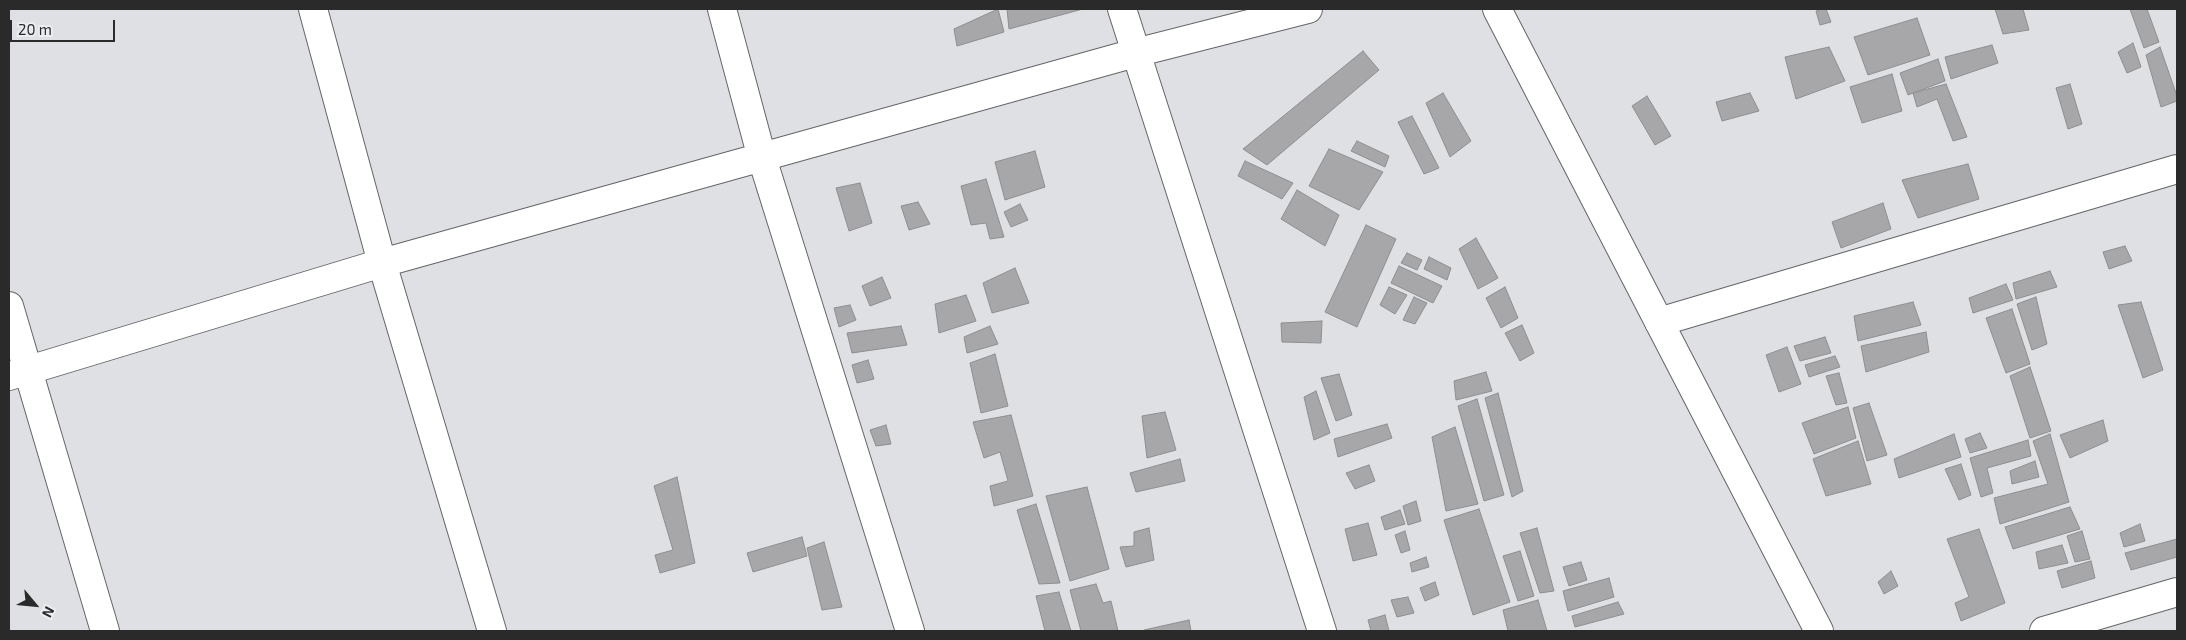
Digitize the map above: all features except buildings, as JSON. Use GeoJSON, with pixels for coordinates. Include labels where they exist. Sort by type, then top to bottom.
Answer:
{"type":"FeatureCollection","features":[{"type":"Feature","properties":{"kind":"street"},"geometry":{"type":"LineString","coordinates":[[313,9],[382,263],[492,631]]}},
{"type":"Feature","properties":{"kind":"street"},"geometry":{"type":"LineString","coordinates":[[722,9],[762,158],[910,631]]}},
{"type":"Feature","properties":{"kind":"street"},"geometry":{"type":"LineString","coordinates":[[1122,9],[1322,631]]}},
{"type":"Feature","properties":{"kind":"street"},"geometry":{"type":"LineString","coordinates":[[18,373],[382,263],[1136,53],[1308,9]]}},
{"type":"Feature","properties":{"kind":"street"},"geometry":{"type":"LineString","coordinates":[[1497,9],[1819,631]]}},
{"type":"Feature","properties":{"kind":"street"},"geometry":{"type":"LineString","coordinates":[[1659,322],[2177,169]]}},
{"type":"Feature","properties":{"kind":"street"},"geometry":{"type":"LineString","coordinates":[[9,306],[18,373],[105,631]]}},
{"type":"Feature","properties":{"kind":"street"},"geometry":{"type":"LineString","coordinates":[[2044,631],[2177,592]]}}]}
